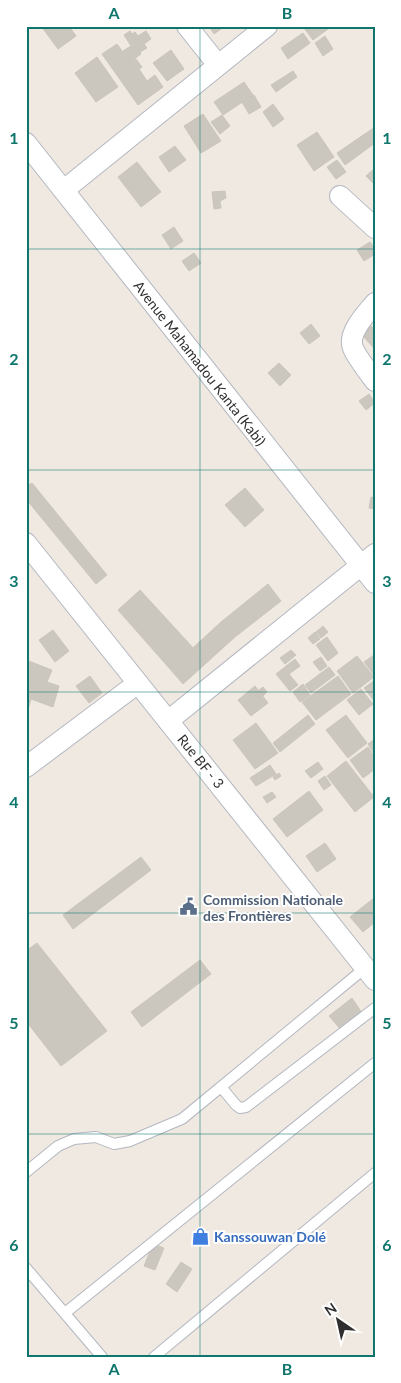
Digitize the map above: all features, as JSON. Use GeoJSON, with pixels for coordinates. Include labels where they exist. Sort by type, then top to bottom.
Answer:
{"type":"FeatureCollection","features":[{"type":"Feature","properties":{"kind":"street"},"geometry":{"type":"LineString","coordinates":[[187,26],[218,65]]}},
{"type":"Feature","properties":{"kind":"street"},"geometry":{"type":"LineString","coordinates":[[64,190],[267,26]]}},
{"type":"Feature","properties":{"kind":"street","name":"Avenue Mahamadou Kanta (Kabi)"},"geometry":{"type":"LineString","coordinates":[[26,142],[368,560],[375,583]]}},
{"type":"Feature","properties":{"kind":"street"},"geometry":{"type":"LineString","coordinates":[[340,196],[375,228]]}},
{"type":"Feature","properties":{"kind":"street"},"geometry":{"type":"LineString","coordinates":[[375,303],[352,336],[352,347],[375,381]]}},
{"type":"Feature","properties":{"kind":"street","name":"Rue BF - 3"},"geometry":{"type":"LineString","coordinates":[[26,543],[370,974]]}},
{"type":"Feature","properties":{"kind":"street"},"geometry":{"type":"LineString","coordinates":[[168,721],[368,560]]}},
{"type":"Feature","properties":{"kind":"street"},"geometry":{"type":"LineString","coordinates":[[26,767],[138,683]]}},
{"type":"Feature","properties":{"kind":"lane"},"geometry":{"type":"LineString","coordinates":[[26,1172],[58,1146],[74,1139],[96,1137],[114,1144],[130,1141],[182,1119],[221,1087],[370,974]]}},
{"type":"Feature","properties":{"kind":"lane"},"geometry":{"type":"LineString","coordinates":[[221,1087],[236,1106],[240,1108],[246,1107],[375,1008]]}},
{"type":"Feature","properties":{"kind":"lane"},"geometry":{"type":"LineString","coordinates":[[65,1313],[375,1063]]}},
{"type":"Feature","properties":{"kind":"lane"},"geometry":{"type":"LineString","coordinates":[[154,1357],[375,1173]]}},
{"type":"Feature","properties":{"kind":"lane"},"geometry":{"type":"LineString","coordinates":[[26,1268],[102,1357]]}},
{"type":"Feature","properties":{"kind":"building"},"geometry":{"type":"Polygon","coordinates":[[[41,26],[69,26],[76,36],[58,49],[41,26]]]}},
{"type":"Feature","properties":{"kind":"building"},"geometry":{"type":"Polygon","coordinates":[[[209,26],[225,26],[214,34],[209,26]]]}},
{"type":"Feature","properties":{"kind":"building"},"geometry":{"type":"Polygon","coordinates":[[[307,26],[332,26],[313,40],[304,28],[307,26]]]}},
{"type":"Feature","properties":{"kind":"building"},"geometry":{"type":"Polygon","coordinates":[[[130,31],[132,34],[135,32],[138,36],[146,31],[151,39],[144,44],[147,48],[130,62],[123,51],[131,46],[124,35],[130,31]]]}},
{"type":"Feature","properties":{"kind":"building"},"geometry":{"type":"Polygon","coordinates":[[[303,33],[310,43],[288,59],[281,48],[303,33]]]}},
{"type":"Feature","properties":{"kind":"building"},"geometry":{"type":"Polygon","coordinates":[[[325,36],[333,49],[323,56],[315,43],[325,36]]]}},
{"type":"Feature","properties":{"kind":"building"},"geometry":{"type":"Polygon","coordinates":[[[117,44],[130,62],[136,59],[142,67],[139,69],[147,81],[155,75],[163,87],[138,105],[102,54],[117,44]]]}},
{"type":"Feature","properties":{"kind":"building"},"geometry":{"type":"Polygon","coordinates":[[[171,50],[184,69],[167,81],[153,63],[171,50]]]}},
{"type":"Feature","properties":{"kind":"building"},"geometry":{"type":"Polygon","coordinates":[[[97,57],[118,87],[96,102],[75,73],[97,57]]]}},
{"type":"Feature","properties":{"kind":"building"},"geometry":{"type":"Polygon","coordinates":[[[293,71],[297,77],[276,92],[271,85],[293,71]]]}},
{"type":"Feature","properties":{"kind":"building"},"geometry":{"type":"Polygon","coordinates":[[[244,82],[253,95],[223,115],[214,102],[244,82]]]}},
{"type":"Feature","properties":{"kind":"building"},"geometry":{"type":"Polygon","coordinates":[[[254,95],[261,107],[249,114],[242,102],[254,95]]]}},
{"type":"Feature","properties":{"kind":"building"},"geometry":{"type":"Polygon","coordinates":[[[273,104],[284,119],[273,127],[263,112],[273,104]]]}},
{"type":"Feature","properties":{"kind":"building"},"geometry":{"type":"Polygon","coordinates":[[[203,114],[221,141],[201,153],[184,126],[203,114]]]}},
{"type":"Feature","properties":{"kind":"building"},"geometry":{"type":"Polygon","coordinates":[[[222,115],[230,126],[220,134],[211,122],[222,115]]]}},
{"type":"Feature","properties":{"kind":"building"},"geometry":{"type":"Polygon","coordinates":[[[375,127],[375,143],[345,165],[337,153],[375,127]]]}},
{"type":"Feature","properties":{"kind":"building"},"geometry":{"type":"Polygon","coordinates":[[[317,132],[334,157],[314,171],[297,145],[317,132]]]}},
{"type":"Feature","properties":{"kind":"building"},"geometry":{"type":"Polygon","coordinates":[[[175,146],[186,160],[169,172],[159,157],[175,146]]]}},
{"type":"Feature","properties":{"kind":"building"},"geometry":{"type":"Polygon","coordinates":[[[337,160],[346,172],[336,179],[327,167],[337,160]]]}},
{"type":"Feature","properties":{"kind":"building"},"geometry":{"type":"Polygon","coordinates":[[[137,162],[161,192],[141,207],[118,177],[137,162]]]}},
{"type":"Feature","properties":{"kind":"building"},"geometry":{"type":"Polygon","coordinates":[[[375,168],[375,185],[366,176],[375,168]]]}},
{"type":"Feature","properties":{"kind":"building"},"geometry":{"type":"Polygon","coordinates":[[[225,191],[226,198],[220,201],[221,208],[214,209],[212,192],[225,191]]]}},
{"type":"Feature","properties":{"kind":"building"},"geometry":{"type":"Polygon","coordinates":[[[174,227],[183,241],[171,249],[162,235],[174,227]]]}},
{"type":"Feature","properties":{"kind":"building"},"geometry":{"type":"Polygon","coordinates":[[[370,242],[375,249],[375,254],[364,261],[357,250],[370,242]]]}},
{"type":"Feature","properties":{"kind":"building"},"geometry":{"type":"Polygon","coordinates":[[[194,253],[201,263],[189,271],[182,261],[194,253]]]}},
{"type":"Feature","properties":{"kind":"building"},"geometry":{"type":"Polygon","coordinates":[[[311,324],[320,336],[309,344],[300,333],[311,324]]]}},
{"type":"Feature","properties":{"kind":"building"},"geometry":{"type":"Polygon","coordinates":[[[371,326],[375,330],[375,345],[373,347],[362,335],[371,326]]]}},
{"type":"Feature","properties":{"kind":"building"},"geometry":{"type":"Polygon","coordinates":[[[279,363],[291,375],[280,386],[268,373],[279,363]]]}},
{"type":"Feature","properties":{"kind":"building"},"geometry":{"type":"Polygon","coordinates":[[[369,394],[375,403],[366,410],[359,401],[369,394]]]}},
{"type":"Feature","properties":{"kind":"building"},"geometry":{"type":"Polygon","coordinates":[[[32,483],[107,575],[96,584],[26,499],[26,487],[32,483]]]}},
{"type":"Feature","properties":{"kind":"building"},"geometry":{"type":"Polygon","coordinates":[[[245,488],[264,510],[245,527],[225,505],[245,488]]]}},
{"type":"Feature","properties":{"kind":"building"},"geometry":{"type":"Polygon","coordinates":[[[371,497],[375,498],[375,509],[369,508],[371,497]]]}},
{"type":"Feature","properties":{"kind":"building"},"geometry":{"type":"Polygon","coordinates":[[[268,584],[281,601],[235,637],[221,622],[268,584]]]}},
{"type":"Feature","properties":{"kind":"building"},"geometry":{"type":"Polygon","coordinates":[[[140,590],[195,650],[170,669],[118,610],[140,590]]]}},
{"type":"Feature","properties":{"kind":"building"},"geometry":{"type":"Polygon","coordinates":[[[221,622],[235,637],[183,684],[170,669],[221,622]]]}},
{"type":"Feature","properties":{"kind":"building"},"geometry":{"type":"Polygon","coordinates":[[[323,626],[328,632],[321,638],[316,632],[323,626]]]}},
{"type":"Feature","properties":{"kind":"building"},"geometry":{"type":"Polygon","coordinates":[[[53,630],[69,651],[55,662],[39,640],[53,630]]]}},
{"type":"Feature","properties":{"kind":"building"},"geometry":{"type":"Polygon","coordinates":[[[315,632],[320,639],[313,644],[308,638],[315,632]]]}},
{"type":"Feature","properties":{"kind":"building"},"geometry":{"type":"Polygon","coordinates":[[[327,637],[338,653],[328,661],[316,645],[327,637]]]}},
{"type":"Feature","properties":{"kind":"building"},"geometry":{"type":"Polygon","coordinates":[[[291,650],[296,655],[285,664],[280,658],[291,650]]]}},
{"type":"Feature","properties":{"kind":"building"},"geometry":{"type":"Polygon","coordinates":[[[374,655],[375,657],[374,675],[364,662],[374,655]]]}},
{"type":"Feature","properties":{"kind":"building"},"geometry":{"type":"Polygon","coordinates":[[[357,656],[374,677],[353,693],[337,671],[357,656]]]}},
{"type":"Feature","properties":{"kind":"building"},"geometry":{"type":"Polygon","coordinates":[[[321,657],[327,666],[320,671],[313,662],[321,657]]]}},
{"type":"Feature","properties":{"kind":"building"},"geometry":{"type":"Polygon","coordinates":[[[295,659],[300,666],[289,674],[298,685],[290,691],[276,674],[295,659]]]}},
{"type":"Feature","properties":{"kind":"building"},"geometry":{"type":"Polygon","coordinates":[[[26,660],[52,670],[47,682],[59,686],[53,707],[31,699],[26,716],[26,660]]]}},
{"type":"Feature","properties":{"kind":"building"},"geometry":{"type":"Polygon","coordinates":[[[329,667],[335,675],[311,693],[305,685],[329,667]]]}},
{"type":"Feature","properties":{"kind":"building"},"geometry":{"type":"Polygon","coordinates":[[[90,676],[102,693],[89,703],[76,686],[90,676]]]}},
{"type":"Feature","properties":{"kind":"building"},"geometry":{"type":"Polygon","coordinates":[[[338,676],[351,694],[316,720],[302,702],[338,676]]]}},
{"type":"Feature","properties":{"kind":"building"},"geometry":{"type":"Polygon","coordinates":[[[375,680],[375,702],[364,688],[375,680]]]}},
{"type":"Feature","properties":{"kind":"building"},"geometry":{"type":"Polygon","coordinates":[[[303,684],[310,695],[300,702],[293,692],[303,684]]]}},
{"type":"Feature","properties":{"kind":"building"},"geometry":{"type":"Polygon","coordinates":[[[255,686],[268,703],[251,716],[238,700],[255,686]]]}},
{"type":"Feature","properties":{"kind":"building"},"geometry":{"type":"Polygon","coordinates":[[[263,687],[267,692],[263,696],[259,690],[263,687]]]}},
{"type":"Feature","properties":{"kind":"building"},"geometry":{"type":"Polygon","coordinates":[[[361,689],[373,704],[359,715],[347,700],[361,689]]]}},
{"type":"Feature","properties":{"kind":"building"},"geometry":{"type":"Polygon","coordinates":[[[308,715],[315,724],[280,752],[273,743],[308,715]]]}},
{"type":"Feature","properties":{"kind":"building"},"geometry":{"type":"Polygon","coordinates":[[[346,715],[367,743],[348,758],[326,730],[346,715]]]}},
{"type":"Feature","properties":{"kind":"building"},"geometry":{"type":"Polygon","coordinates":[[[256,723],[278,753],[255,769],[233,740],[256,723]]]}},
{"type":"Feature","properties":{"kind":"building"},"geometry":{"type":"Polygon","coordinates":[[[375,739],[375,755],[368,744],[375,739]]]}},
{"type":"Feature","properties":{"kind":"building"},"geometry":{"type":"Polygon","coordinates":[[[368,747],[375,757],[375,769],[363,778],[350,760],[368,747]]]}},
{"type":"Feature","properties":{"kind":"building"},"geometry":{"type":"Polygon","coordinates":[[[346,761],[374,797],[355,812],[327,776],[346,761]]]}},
{"type":"Feature","properties":{"kind":"building"},"geometry":{"type":"Polygon","coordinates":[[[318,762],[323,769],[311,778],[305,771],[318,762]]]}},
{"type":"Feature","properties":{"kind":"building"},"geometry":{"type":"Polygon","coordinates":[[[270,765],[276,774],[256,786],[250,778],[270,765]]]}},
{"type":"Feature","properties":{"kind":"building"},"geometry":{"type":"Polygon","coordinates":[[[279,773],[281,776],[275,780],[273,777],[279,773]]]}},
{"type":"Feature","properties":{"kind":"building"},"geometry":{"type":"Polygon","coordinates":[[[325,776],[331,785],[324,790],[318,781],[325,776]]]}},
{"type":"Feature","properties":{"kind":"building"},"geometry":{"type":"Polygon","coordinates":[[[309,791],[323,810],[287,837],[273,819],[309,791]]]}},
{"type":"Feature","properties":{"kind":"building"},"geometry":{"type":"Polygon","coordinates":[[[272,792],[276,797],[267,803],[263,797],[272,792]]]}},
{"type":"Feature","properties":{"kind":"building"},"geometry":{"type":"Polygon","coordinates":[[[325,843],[336,859],[317,872],[306,856],[325,843]]]}},
{"type":"Feature","properties":{"kind":"building"},"geometry":{"type":"Polygon","coordinates":[[[141,857],[151,870],[73,929],[63,915],[141,857]]]}},
{"type":"Feature","properties":{"kind":"building"},"geometry":{"type":"Polygon","coordinates":[[[374,898],[375,922],[363,932],[350,917],[374,898]]]}},
{"type":"Feature","properties":{"kind":"building"},"geometry":{"type":"Polygon","coordinates":[[[37,943],[107,1031],[61,1066],[26,1021],[26,951],[37,943]]]}},
{"type":"Feature","properties":{"kind":"building"},"geometry":{"type":"Polygon","coordinates":[[[200,960],[211,974],[142,1027],[131,1012],[200,960]]]}},
{"type":"Feature","properties":{"kind":"building"},"geometry":{"type":"Polygon","coordinates":[[[352,998],[364,1016],[342,1031],[329,1016],[352,998]]]}},
{"type":"Feature","properties":{"kind":"building"},"geometry":{"type":"Polygon","coordinates":[[[153,1244],[164,1248],[155,1270],[144,1266],[153,1244]]]}},
{"type":"Feature","properties":{"kind":"building"},"geometry":{"type":"Polygon","coordinates":[[[181,1262],[192,1269],[177,1292],[166,1284],[181,1262]]]}},
{"type":"Feature","properties":{"kind":"place","name":"Commission Nationale des Frontières"},"geometry":{"type":"Point","coordinates":[189,907]}},
{"type":"Feature","properties":{"kind":"place","name":"Kanssouwan Dolé"},"geometry":{"type":"Point","coordinates":[200,1236]}}]}
